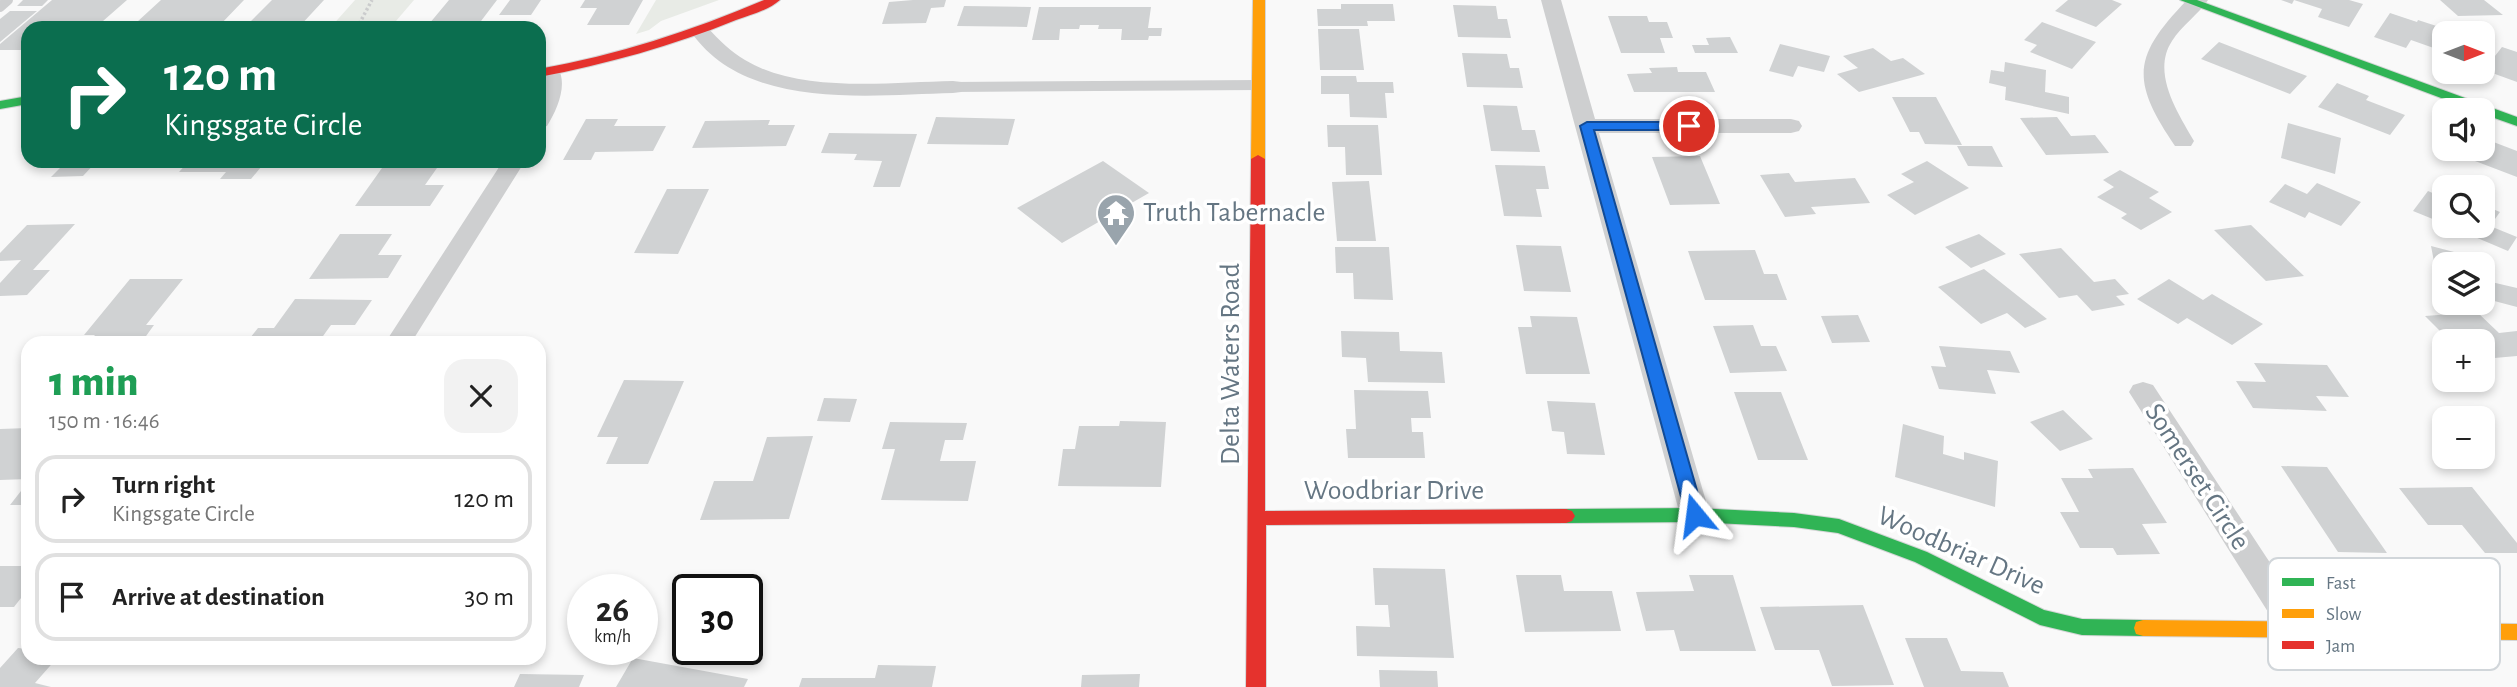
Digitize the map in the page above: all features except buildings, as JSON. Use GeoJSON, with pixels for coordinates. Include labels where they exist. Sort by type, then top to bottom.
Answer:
{"type":"FeatureCollection","features":[{"type":"Feature","properties":{"kind":"street"},"geometry":{"type":"LineString","coordinates":[[546,73],[625,55],[701,32],[774,0]]}},
{"type":"Feature","properties":{"kind":"street","name":"Delta Waters Road"},"geometry":{"type":"LineString","coordinates":[[1256,687],[1259,0]]}},
{"type":"Feature","properties":{"kind":"street"},"geometry":{"type":"LineString","coordinates":[[1551,0],[1695,515]]}},
{"type":"Feature","properties":{"kind":"street"},"geometry":{"type":"LineString","coordinates":[[2183,141],[2163,106],[2153,74],[2160,43],[2193,1],[2517,122]]}},
{"type":"Feature","properties":{"kind":"street"},"geometry":{"type":"LineString","coordinates":[[701,32],[718,50],[742,67],[778,80],[820,87],[953,87]]}},
{"type":"Feature","properties":{"kind":"street"},"geometry":{"type":"LineString","coordinates":[[546,76],[551,93],[546,105]]}},
{"type":"Feature","properties":{"kind":"street"},"geometry":{"type":"LineString","coordinates":[[0,105],[21,101]]}},
{"type":"Feature","properties":{"kind":"street"},"geometry":{"type":"LineString","coordinates":[[1587,126],[1791,126]]}},
{"type":"Feature","properties":{"kind":"street"},"geometry":{"type":"LineString","coordinates":[[402,336],[510,168]]}},
{"type":"Feature","properties":{"kind":"street","name":"Somerset Circle"},"geometry":{"type":"LineString","coordinates":[[2143,392],[2268,586]]}},
{"type":"Feature","properties":{"kind":"street","name":"Woodbriar Drive"},"geometry":{"type":"LineString","coordinates":[[1257,518],[1695,515],[1794,520],[1839,526],[1921,557],[2040,617],[2082,627],[2268,631]]}},
{"type":"Feature","properties":{"kind":"lane"},"geometry":{"type":"LineString","coordinates":[[0,7],[8,0]]}},
{"type":"Feature","properties":{"kind":"lane"},"geometry":{"type":"LineString","coordinates":[[953,87],[1259,85]]}},
{"type":"Feature","properties":{"kind":"path"},"geometry":{"type":"LineString","coordinates":[[361,21],[372,0]]}},
{"type":"Feature","properties":{"kind":"shaded area"},"geometry":{"type":"Polygon","coordinates":[[[355,0],[414,0],[396,21],[336,21],[355,0]]]}},
{"type":"Feature","properties":{"kind":"shaded area"},"geometry":{"type":"Polygon","coordinates":[[[656,0],[719,0],[661,21],[649,30],[636,34],[656,0]]]}},
{"type":"Feature","properties":{"kind":"traffic: fast"},"geometry":{"type":"LineString","coordinates":[[2186,0],[2517,122]]}},
{"type":"Feature","properties":{"kind":"traffic: fast"},"geometry":{"type":"LineString","coordinates":[[0,105],[21,101]]}},
{"type":"Feature","properties":{"kind":"traffic: fast"},"geometry":{"type":"LineString","coordinates":[[1566,516],[1695,515],[1794,520],[1839,526],[1921,557],[2040,617],[2082,627],[2143,628]]}},
{"type":"Feature","properties":{"kind":"traffic: slow"},"geometry":{"type":"LineString","coordinates":[[1258,159],[1259,0]]}},
{"type":"Feature","properties":{"kind":"traffic: slow"},"geometry":{"type":"LineString","coordinates":[[2143,628],[2268,629]]}},
{"type":"Feature","properties":{"kind":"traffic: slow"},"geometry":{"type":"LineString","coordinates":[[2500,632],[2517,632]]}},
{"type":"Feature","properties":{"kind":"traffic: jam"},"geometry":{"type":"LineString","coordinates":[[546,72],[659,44],[774,0]]}},
{"type":"Feature","properties":{"kind":"traffic: jam"},"geometry":{"type":"LineString","coordinates":[[1256,687],[1258,159]]}},
{"type":"Feature","properties":{"kind":"traffic: jam"},"geometry":{"type":"LineString","coordinates":[[1257,518],[1566,516]]}},
{"type":"Feature","properties":{"kind":"place","name":"Truth Tabernacle"},"geometry":{"type":"Point","coordinates":[1116,247]}},
{"type":"Feature","properties":{"kind":"route"},"geometry":{"type":"LineString","coordinates":[[1689,126],[1587,126],[1695,515]]}}]}
